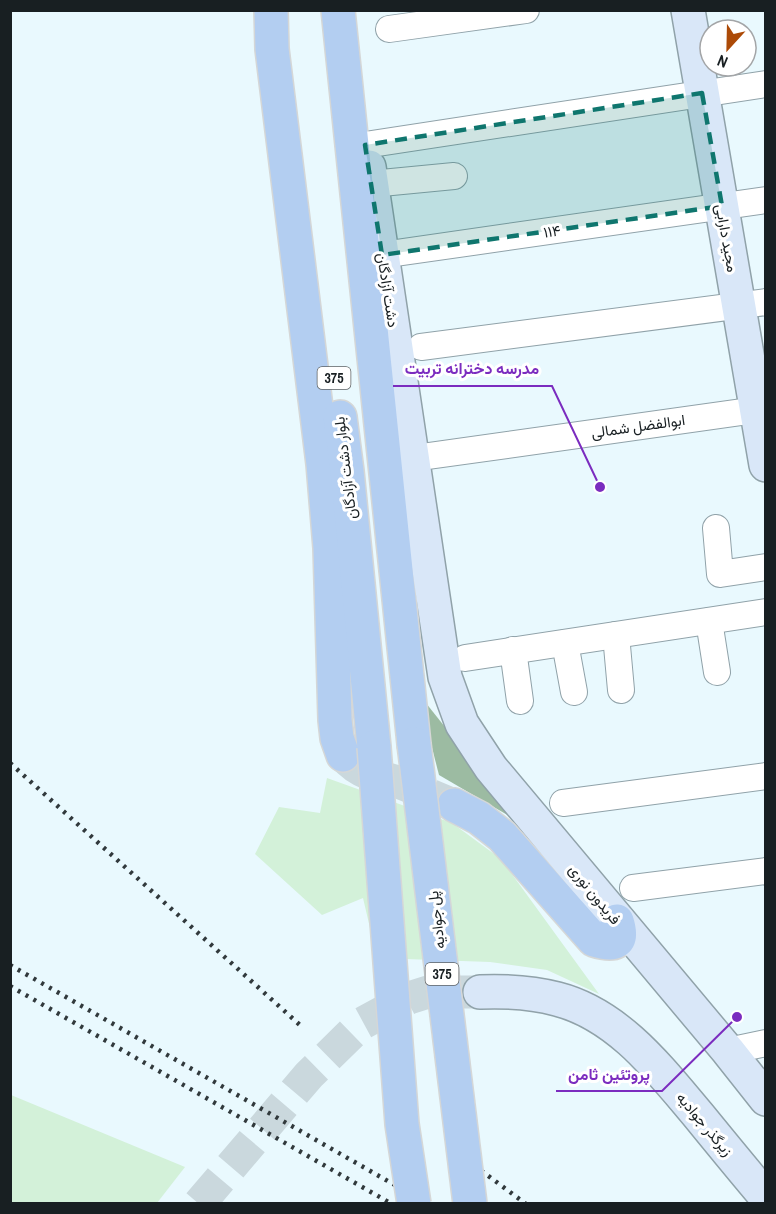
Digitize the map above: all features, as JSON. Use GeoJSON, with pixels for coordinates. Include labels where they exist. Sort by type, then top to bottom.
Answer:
{"type":"FeatureCollection","features":[{"type":"Feature","properties":{"kind":"main road"},"geometry":{"type":"LineString","coordinates":[[271,10],[272,49],[324,475],[330,548],[335,720],[337,738],[343,755]]}},
{"type":"Feature","properties":{"kind":"main road","name":"بلوار دشت آزادگان"},"geometry":{"type":"LineString","coordinates":[[284,10],[347,471],[374,747],[402,1124],[414,1203]]}},
{"type":"Feature","properties":{"kind":"main road","name":"پل جوادیه"},"geometry":{"type":"LineString","coordinates":[[338,10],[414,744],[470,1203]]}},
{"type":"Feature","properties":{"kind":"main road","name":"دشت آزادگان"},"geometry":{"type":"LineString","coordinates":[[345,10],[414,458],[455,667]]}},
{"type":"Feature","properties":{"kind":"main road","name":"مجید دارابی"},"geometry":{"type":"LineString","coordinates":[[688,10],[722,206],[752,304],[756,410],[765,465]]}},
{"type":"Feature","properties":{"kind":"main road","name":"فریدون نوری"},"geometry":{"type":"LineString","coordinates":[[455,667],[462,724],[491,768],[728,1051],[765,1099]]}},
{"type":"Feature","properties":{"kind":"main road"},"geometry":{"type":"LineString","coordinates":[[454,806],[479,819],[502,836],[594,940],[608,945],[614,943],[619,938],[620,930],[617,921]]}},
{"type":"Feature","properties":{"kind":"main road","name":"زیرگذر جوادیه"},"geometry":{"type":"LineString","coordinates":[[480,992],[517,991],[559,999],[591,1014],[617,1030],[646,1054],[765,1197]]}},
{"type":"Feature","properties":{"kind":"street"},"geometry":{"type":"LineString","coordinates":[[389,29],[526,10]]}},
{"type":"Feature","properties":{"kind":"street"},"geometry":{"type":"LineString","coordinates":[[365,145],[765,84]]}},
{"type":"Feature","properties":{"kind":"street"},"geometry":{"type":"LineString","coordinates":[[371,184],[454,176]]}},
{"type":"Feature","properties":{"kind":"street","name":"۱۱۴"},"geometry":{"type":"LineString","coordinates":[[382,255],[765,200]]}},
{"type":"Feature","properties":{"kind":"street"},"geometry":{"type":"LineString","coordinates":[[422,347],[752,304]]}},
{"type":"Feature","properties":{"kind":"street","name":"ابوالفضل شمالی"},"geometry":{"type":"LineString","coordinates":[[414,458],[756,410]]}},
{"type":"Feature","properties":{"kind":"street"},"geometry":{"type":"LineString","coordinates":[[716,528],[720,574],[765,567]]}},
{"type":"Feature","properties":{"kind":"street"},"geometry":{"type":"LineString","coordinates":[[455,667],[513,650],[765,612]]}},
{"type":"Feature","properties":{"kind":"street"},"geometry":{"type":"LineString","coordinates":[[709,621],[717,672]]}},
{"type":"Feature","properties":{"kind":"street"},"geometry":{"type":"LineString","coordinates":[[616,635],[621,690]]}},
{"type":"Feature","properties":{"kind":"street"},"geometry":{"type":"LineString","coordinates":[[565,643],[573,692]]}},
{"type":"Feature","properties":{"kind":"street"},"geometry":{"type":"LineString","coordinates":[[513,650],[520,701]]}},
{"type":"Feature","properties":{"kind":"street"},"geometry":{"type":"LineString","coordinates":[[563,802],[765,776]]}},
{"type":"Feature","properties":{"kind":"street"},"geometry":{"type":"LineString","coordinates":[[633,888],[765,871]]}},
{"type":"Feature","properties":{"kind":"street"},"geometry":{"type":"LineString","coordinates":[[728,1051],[765,1043]]}},
{"type":"Feature","properties":{"kind":"highlighted area"},"geometry":{"type":"Polygon","coordinates":[[[702,93],[722,206],[382,255],[365,145],[702,93]]]}},
{"type":"Feature","properties":{"kind":"green space"},"geometry":{"type":"Polygon","coordinates":[[[418,693],[521,823],[439,775],[418,693]]]}},
{"type":"Feature","properties":{"kind":"green space"},"geometry":{"type":"Polygon","coordinates":[[[327,778],[452,823],[501,859],[599,994],[547,970],[490,962],[377,958],[363,898],[322,915],[255,854],[279,807],[320,813],[327,778]]]}},
{"type":"Feature","properties":{"kind":"green space"},"geometry":{"type":"Polygon","coordinates":[[[11,1095],[185,1167],[157,1203],[11,1203],[11,1095]]]}},
{"type":"Feature","properties":{"kind":"tunnel"},"geometry":{"type":"LineString","coordinates":[[343,755],[363,771],[401,783],[454,805]]}},
{"type":"Feature","properties":{"kind":"tunnel"},"geometry":{"type":"LineString","coordinates":[[199,1204],[309,1075],[361,1024],[409,998],[428,992],[480,992]]}},
{"type":"Feature","properties":{"kind":"railway"},"geometry":{"type":"LineString","coordinates":[[10,763],[301,1026]]}},
{"type":"Feature","properties":{"kind":"railway"},"geometry":{"type":"LineString","coordinates":[[10,965],[428,1204]]}},
{"type":"Feature","properties":{"kind":"railway"},"geometry":{"type":"LineString","coordinates":[[10,986],[392,1204]]}},
{"type":"Feature","properties":{"kind":"railway"},"geometry":{"type":"LineString","coordinates":[[448,1140],[479,1169],[526,1204]]}},
{"type":"Feature","properties":{"kind":"place","name":"مدرسه دخترانه تربیت"},"geometry":{"type":"Point","coordinates":[600,487]}},
{"type":"Feature","properties":{"kind":"place","name":"پروتئین ثامن"},"geometry":{"type":"Point","coordinates":[737,1017]}}]}
